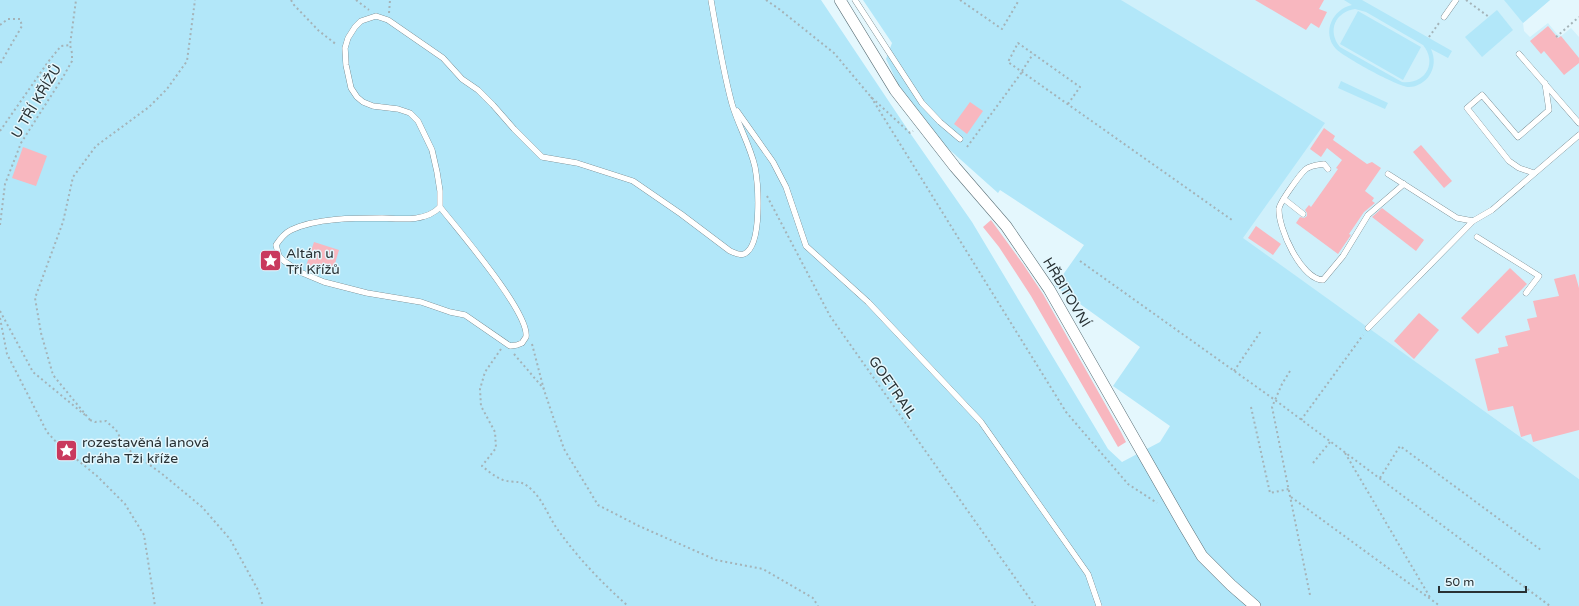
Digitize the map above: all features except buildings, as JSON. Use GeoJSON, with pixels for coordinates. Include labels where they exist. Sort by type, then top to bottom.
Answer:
{"type":"FeatureCollection","features":[{"type":"Feature","properties":{"kind":"street","name":"HŘBITOVNÍ"},"geometry":{"type":"LineString","coordinates":[[840,0],[895,90],[955,168],[1006,226],[1049,289],[1202,556],[1255,606]]}},
{"type":"Feature","properties":{"kind":"lane"},"geometry":{"type":"LineString","coordinates":[[440,208],[435,213],[418,218],[368,218],[320,222],[292,230],[276,245],[279,256],[300,272],[324,282],[367,293],[421,302],[450,312],[465,315],[505,344],[514,346],[522,343],[526,337],[525,328],[512,303],[440,208],[440,191],[432,150],[418,121],[410,113],[398,109],[373,106],[363,102],[357,97],[351,88],[346,65],[345,48],[348,38],[361,21],[376,16],[388,20],[443,58],[462,79],[483,95],[542,157],[578,163],[633,181],[675,209],[730,251],[738,255],[744,254],[750,250],[754,244],[758,220],[755,167],[732,104],[710,0]]}},
{"type":"Feature","properties":{"kind":"lane"},"geometry":{"type":"LineString","coordinates":[[855,0],[922,103],[940,122],[960,139]]}},
{"type":"Feature","properties":{"kind":"lane"},"geometry":{"type":"LineString","coordinates":[[1444,18],[1456,0]]}},
{"type":"Feature","properties":{"kind":"lane"},"geometry":{"type":"LineString","coordinates":[[1519,54],[1579,123]]}},
{"type":"Feature","properties":{"kind":"lane"},"geometry":{"type":"LineString","coordinates":[[1534,173],[1519,168],[1509,161],[1467,108],[1482,95],[1518,137],[1550,110],[1545,83]]}},
{"type":"Feature","properties":{"kind":"lane"},"geometry":{"type":"LineString","coordinates":[[732,104],[773,162],[782,180],[806,246],[868,302],[981,422],[1088,574],[1099,606]]}},
{"type":"Feature","properties":{"kind":"lane"},"geometry":{"type":"LineString","coordinates":[[1368,328],[1473,221],[1492,210],[1579,135]]}},
{"type":"Feature","properties":{"kind":"lane"},"geometry":{"type":"LineString","coordinates":[[1328,169],[1324,164],[1313,165],[1306,169],[1279,206],[1280,222],[1299,262],[1318,280],[1323,280],[1343,256],[1368,215],[1404,184]]}},
{"type":"Feature","properties":{"kind":"lane"},"geometry":{"type":"LineString","coordinates":[[1388,174],[1457,218],[1473,221]]}},
{"type":"Feature","properties":{"kind":"lane"},"geometry":{"type":"LineString","coordinates":[[1284,199],[1303,214]]}},
{"type":"Feature","properties":{"kind":"lane"},"geometry":{"type":"LineString","coordinates":[[1477,237],[1539,276],[1526,293]]}},
{"type":"Feature","properties":{"kind":"path"},"geometry":{"type":"LineString","coordinates":[[70,45],[76,0]]}},
{"type":"Feature","properties":{"kind":"path"},"geometry":{"type":"LineString","coordinates":[[90,420],[53,375],[41,333],[36,298],[63,222],[73,177],[96,146],[149,107],[167,89],[187,60],[195,0]]}},
{"type":"Feature","properties":{"kind":"path"},"geometry":{"type":"LineString","coordinates":[[291,0],[319,31],[340,47]]}},
{"type":"Feature","properties":{"kind":"path"},"geometry":{"type":"LineString","coordinates":[[356,0],[376,16]]}},
{"type":"Feature","properties":{"kind":"path"},"geometry":{"type":"LineString","coordinates":[[388,20],[390,0]]}},
{"type":"Feature","properties":{"kind":"path"},"geometry":{"type":"LineString","coordinates":[[766,0],[780,9],[834,53],[871,97],[910,133],[922,125]]}},
{"type":"Feature","properties":{"kind":"path"},"geometry":{"type":"LineString","coordinates":[[960,0],[1002,29],[1019,0]]}},
{"type":"Feature","properties":{"kind":"path"},"geometry":{"type":"LineString","coordinates":[[1466,0],[1488,17]]}},
{"type":"Feature","properties":{"kind":"path"},"geometry":{"type":"LineString","coordinates":[[1556,37],[1579,17]]}},
{"type":"Feature","properties":{"kind":"path"},"geometry":{"type":"LineString","coordinates":[[1429,37],[1444,18]]}},
{"type":"Feature","properties":{"kind":"path"},"geometry":{"type":"LineString","coordinates":[[0,25],[8,19],[20,19],[22,26],[0,64]]}},
{"type":"Feature","properties":{"kind":"path"},"geometry":{"type":"LineString","coordinates":[[1068,104],[1080,87],[1018,43],[1008,62],[1232,220]]}},
{"type":"Feature","properties":{"kind":"path","name":"U TŘÍ KŘÍŽŮ"},"geometry":{"type":"LineString","coordinates":[[0,131],[48,62],[61,46],[70,45],[72,61],[21,143],[5,184],[0,225]]}},
{"type":"Feature","properties":{"kind":"path"},"geometry":{"type":"LineString","coordinates":[[967,147],[1034,54]]}},
{"type":"Feature","properties":{"kind":"path"},"geometry":{"type":"LineString","coordinates":[[871,97],[1066,412],[1128,484],[1160,505]]}},
{"type":"Feature","properties":{"kind":"path","name":"GOETRAIL"},"geometry":{"type":"LineString","coordinates":[[765,192],[830,316],[1035,606]]}},
{"type":"Feature","properties":{"kind":"path"},"geometry":{"type":"LineString","coordinates":[[1080,261],[1275,400],[1550,606]]}},
{"type":"Feature","properties":{"kind":"path"},"geometry":{"type":"LineString","coordinates":[[0,311],[33,372],[90,420],[95,422],[106,421],[116,430],[126,448],[202,507],[230,539],[258,590],[263,606]]}},
{"type":"Feature","properties":{"kind":"path"},"geometry":{"type":"LineString","coordinates":[[0,318],[7,354],[47,432],[58,444],[97,476],[125,504],[144,535],[155,606]]}},
{"type":"Feature","properties":{"kind":"path"},"geometry":{"type":"LineString","coordinates":[[525,328],[529,336],[544,390],[564,449],[598,505],[639,526],[716,560],[763,569],[813,598],[818,606]]}},
{"type":"Feature","properties":{"kind":"path"},"geometry":{"type":"LineString","coordinates":[[1301,420],[1368,328]]}},
{"type":"Feature","properties":{"kind":"path"},"geometry":{"type":"LineString","coordinates":[[1234,370],[1261,331]]}},
{"type":"Feature","properties":{"kind":"path"},"geometry":{"type":"LineString","coordinates":[[544,390],[505,344],[485,372],[480,389],[481,406],[495,432],[496,448],[482,466],[488,472],[502,480],[522,482],[534,492],[556,528],[575,553],[628,606]]}},
{"type":"Feature","properties":{"kind":"path"},"geometry":{"type":"LineString","coordinates":[[1290,371],[1282,384],[1272,407],[1310,595]]}},
{"type":"Feature","properties":{"kind":"path"},"geometry":{"type":"LineString","coordinates":[[1251,407],[1270,493],[1289,489]]}},
{"type":"Feature","properties":{"kind":"path"},"geometry":{"type":"LineString","coordinates":[[1313,463],[1330,442]]}},
{"type":"Feature","properties":{"kind":"path"},"geometry":{"type":"LineString","coordinates":[[1380,478],[1400,446],[1541,550]]}},
{"type":"Feature","properties":{"kind":"path"},"geometry":{"type":"LineString","coordinates":[[1344,452],[1432,601]]}},
{"type":"Feature","properties":{"kind":"path"},"geometry":{"type":"LineString","coordinates":[[1290,496],[1440,606]]}},
{"type":"Feature","properties":{"kind":"shaded area"},"geometry":{"type":"Polygon","coordinates":[[[0,0],[821,0],[910,133],[972,222],[1108,449],[1122,462],[1160,442],[1170,426],[1113,386],[1140,347],[1055,286],[1084,245],[1000,190],[998,193],[942,143],[899,86],[886,59],[892,43],[863,0],[1121,0],[1325,123],[1243,238],[1579,479],[1579,606],[0,606],[0,0]]]}},
{"type":"Feature","properties":{"kind":"shaded area"},"geometry":{"type":"Polygon","coordinates":[[[1120,0],[1550,0],[1523,23],[1524,31],[1530,37],[1548,23],[1557,34],[1561,36],[1571,28],[1579,37],[1579,479],[1242,238],[1324,123],[1120,0]]]}},
{"type":"Feature","properties":{"kind":"shaded area"},"geometry":{"type":"Polygon","coordinates":[[[1344,0],[1362,0],[1452,51],[1448,58],[1431,49],[1434,59],[1431,73],[1420,84],[1409,87],[1394,82],[1371,71],[1341,53],[1336,49],[1332,42],[1329,29],[1331,22],[1339,11],[1352,5],[1344,0]],[[1355,9],[1342,14],[1338,18],[1335,23],[1334,35],[1340,47],[1402,82],[1417,80],[1423,76],[1427,71],[1429,59],[1423,45],[1366,12],[1355,9]]]}},
{"type":"Feature","properties":{"kind":"shaded area"},"geometry":{"type":"Polygon","coordinates":[[[1504,0],[1550,0],[1523,23],[1504,0]]]}},
{"type":"Feature","properties":{"kind":"shaded area"},"geometry":{"type":"Polygon","coordinates":[[[1497,10],[1513,30],[1482,57],[1465,37],[1497,10]]]}},
{"type":"Feature","properties":{"kind":"shaded area"},"geometry":{"type":"Polygon","coordinates":[[[1358,11],[1421,47],[1403,80],[1340,44],[1358,11]]]}},
{"type":"Feature","properties":{"kind":"shaded area"},"geometry":{"type":"Polygon","coordinates":[[[1341,81],[1388,103],[1385,109],[1338,88],[1341,81]]]}},
{"type":"Feature","properties":{"kind":"place","name":"Altán u Tří Křížů"},"geometry":{"type":"Point","coordinates":[271,261]}},
{"type":"Feature","properties":{"kind":"place","name":"rozestavěná lanová dráha Tži kříže"},"geometry":{"type":"Point","coordinates":[67,450]}}]}
